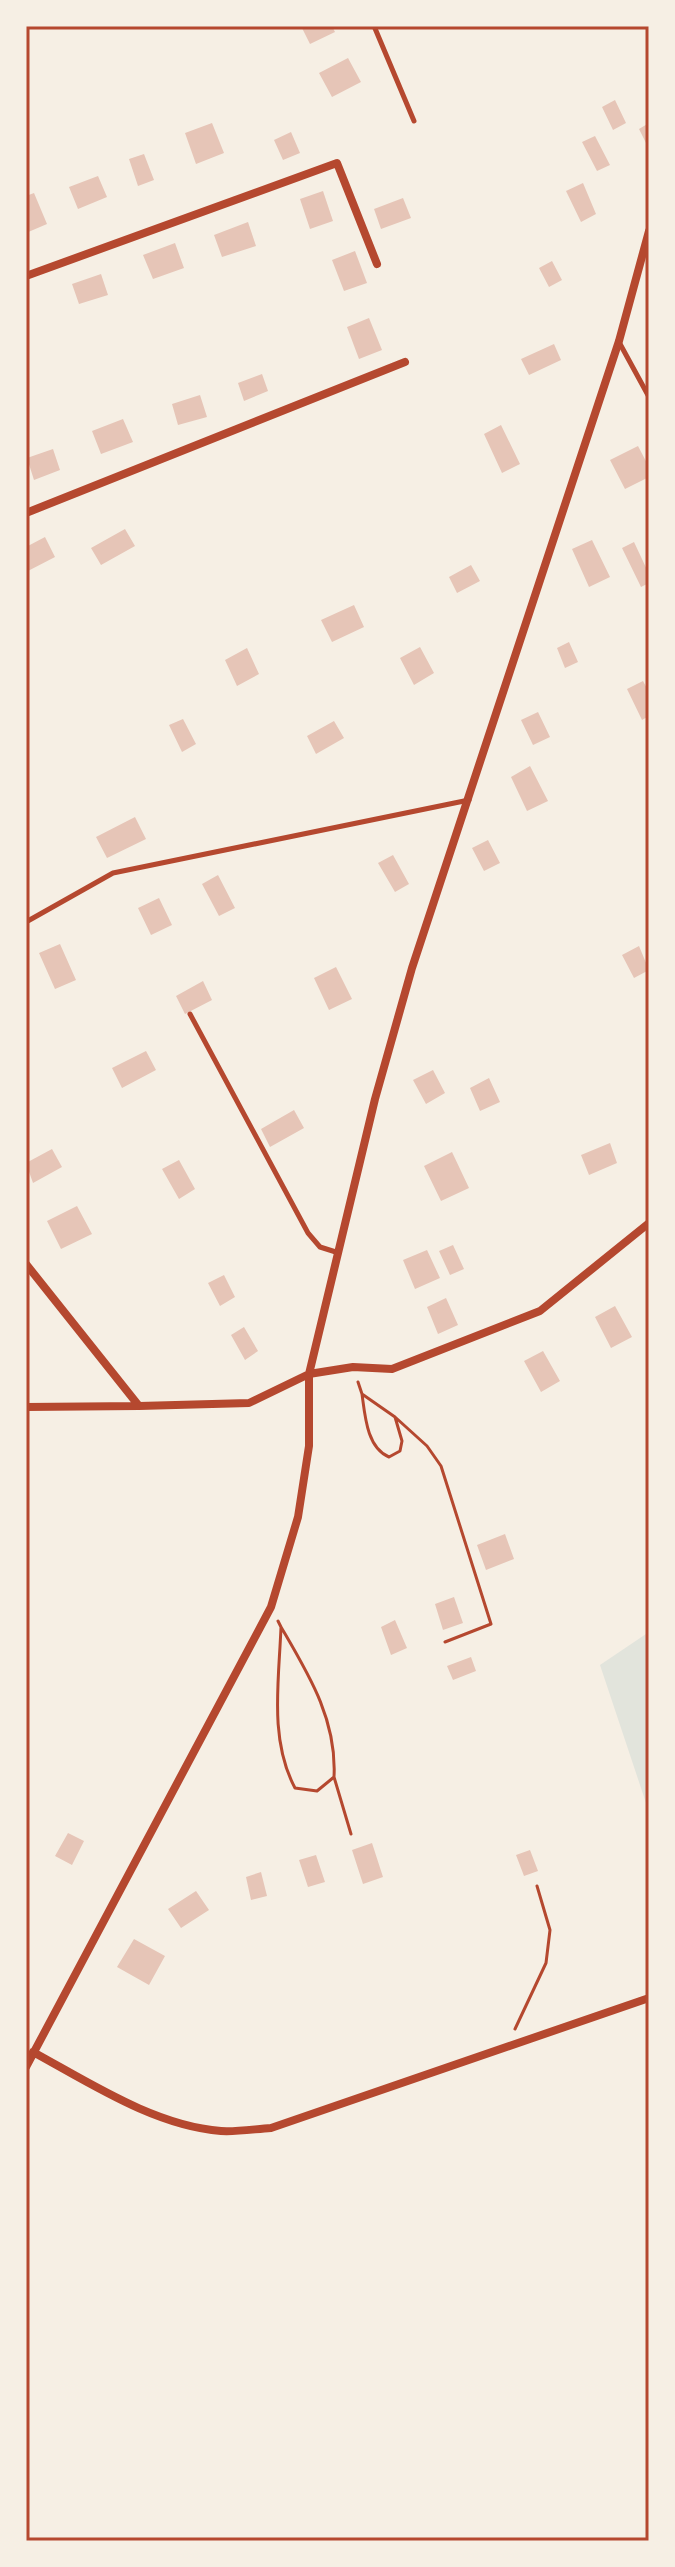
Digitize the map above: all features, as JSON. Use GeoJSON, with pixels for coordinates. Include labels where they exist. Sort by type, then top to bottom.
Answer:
{"type":"FeatureCollection","features":[{"type":"Feature","properties":{"kind":"street"},"geometry":{"type":"LineString","coordinates":[[26,276],[337,163],[377,264]]}},
{"type":"Feature","properties":{"kind":"street"},"geometry":{"type":"LineString","coordinates":[[26,2067],[271,1607],[298,1517],[309,1446],[309,1374],[375,1099],[412,968],[619,341],[649,231]]}},
{"type":"Feature","properties":{"kind":"street"},"geometry":{"type":"LineString","coordinates":[[26,513],[405,362]]}},
{"type":"Feature","properties":{"kind":"street"},"geometry":{"type":"LineString","coordinates":[[26,1407],[249,1403],[309,1374],[353,1367],[392,1369],[540,1311],[649,1223]]}},
{"type":"Feature","properties":{"kind":"street"},"geometry":{"type":"LineString","coordinates":[[26,1264],[139,1406]]}},
{"type":"Feature","properties":{"kind":"street"},"geometry":{"type":"LineString","coordinates":[[33,2052],[107,2092],[170,2119],[221,2131],[271,2128],[649,1998]]}},
{"type":"Feature","properties":{"kind":"lane"},"geometry":{"type":"LineString","coordinates":[[374,26],[414,121]]}},
{"type":"Feature","properties":{"kind":"lane"},"geometry":{"type":"LineString","coordinates":[[619,341],[649,397]]}},
{"type":"Feature","properties":{"kind":"lane"},"geometry":{"type":"LineString","coordinates":[[26,922],[113,873],[469,800]]}},
{"type":"Feature","properties":{"kind":"lane"},"geometry":{"type":"LineString","coordinates":[[190,1014],[308,1233],[320,1247],[340,1253]]}},
{"type":"Feature","properties":{"kind":"path"},"geometry":{"type":"LineString","coordinates":[[353,1367],[370,1436],[379,1453],[389,1457],[400,1451],[402,1441],[395,1417]]}},
{"type":"Feature","properties":{"kind":"path"},"geometry":{"type":"LineString","coordinates":[[362,1394],[395,1417],[427,1446],[441,1466],[491,1624],[445,1642]]}},
{"type":"Feature","properties":{"kind":"path"},"geometry":{"type":"LineString","coordinates":[[271,1607],[328,1718],[335,1749],[334,1777],[351,1834]]}},
{"type":"Feature","properties":{"kind":"path"},"geometry":{"type":"LineString","coordinates":[[281,1627],[278,1722],[282,1763],[295,1788],[317,1791],[334,1777]]}},
{"type":"Feature","properties":{"kind":"path"},"geometry":{"type":"LineString","coordinates":[[507,2046],[546,1963],[550,1930],[537,1886]]}},
{"type":"Feature","properties":{"kind":"shaded area"},"geometry":{"type":"Polygon","coordinates":[[[649,1632],[649,1812],[600,1665],[649,1632]]]}},
{"type":"Feature","properties":{"kind":"building"},"geometry":{"type":"Polygon","coordinates":[[[301,26],[332,26],[335,32],[310,44],[301,26]]]}},
{"type":"Feature","properties":{"kind":"building"},"geometry":{"type":"Polygon","coordinates":[[[348,58],[361,82],[332,97],[319,73],[348,58]]]}},
{"type":"Feature","properties":{"kind":"building"},"geometry":{"type":"Polygon","coordinates":[[[615,100],[626,123],[613,130],[602,107],[615,100]]]}},
{"type":"Feature","properties":{"kind":"building"},"geometry":{"type":"Polygon","coordinates":[[[212,123],[224,153],[196,164],[185,133],[212,123]]]}},
{"type":"Feature","properties":{"kind":"building"},"geometry":{"type":"Polygon","coordinates":[[[649,123],[649,149],[639,129],[649,123]]]}},
{"type":"Feature","properties":{"kind":"building"},"geometry":{"type":"Polygon","coordinates":[[[291,132],[300,153],[283,160],[274,140],[291,132]]]}},
{"type":"Feature","properties":{"kind":"building"},"geometry":{"type":"Polygon","coordinates":[[[595,136],[610,165],[597,171],[582,142],[595,136]]]}},
{"type":"Feature","properties":{"kind":"building"},"geometry":{"type":"Polygon","coordinates":[[[144,154],[154,180],[138,186],[129,159],[144,154]]]}},
{"type":"Feature","properties":{"kind":"building"},"geometry":{"type":"Polygon","coordinates":[[[98,176],[107,197],[78,209],[69,187],[98,176]]]}},
{"type":"Feature","properties":{"kind":"building"},"geometry":{"type":"Polygon","coordinates":[[[583,183],[596,214],[581,222],[566,191],[583,183]]]}},
{"type":"Feature","properties":{"kind":"building"},"geometry":{"type":"Polygon","coordinates":[[[323,191],[333,221],[310,229],[300,199],[323,191]]]}},
{"type":"Feature","properties":{"kind":"building"},"geometry":{"type":"Polygon","coordinates":[[[34,193],[47,224],[26,233],[26,196],[34,193]]]}},
{"type":"Feature","properties":{"kind":"building"},"geometry":{"type":"Polygon","coordinates":[[[403,198],[411,218],[381,229],[374,209],[403,198]]]}},
{"type":"Feature","properties":{"kind":"building"},"geometry":{"type":"Polygon","coordinates":[[[248,222],[256,246],[222,257],[214,235],[248,222]]]}},
{"type":"Feature","properties":{"kind":"building"},"geometry":{"type":"Polygon","coordinates":[[[175,243],[184,268],[153,279],[143,255],[175,243]]]}},
{"type":"Feature","properties":{"kind":"building"},"geometry":{"type":"Polygon","coordinates":[[[355,251],[367,283],[344,291],[332,260],[355,251]]]}},
{"type":"Feature","properties":{"kind":"building"},"geometry":{"type":"Polygon","coordinates":[[[552,261],[562,280],[549,287],[539,268],[552,261]]]}},
{"type":"Feature","properties":{"kind":"building"},"geometry":{"type":"Polygon","coordinates":[[[101,274],[108,295],[79,304],[72,284],[101,274]]]}},
{"type":"Feature","properties":{"kind":"building"},"geometry":{"type":"Polygon","coordinates":[[[369,318],[382,350],[359,359],[347,327],[369,318]]]}},
{"type":"Feature","properties":{"kind":"building"},"geometry":{"type":"Polygon","coordinates":[[[554,344],[561,360],[529,375],[521,359],[554,344]]]}},
{"type":"Feature","properties":{"kind":"building"},"geometry":{"type":"Polygon","coordinates":[[[262,374],[268,391],[244,401],[238,383],[262,374]]]}},
{"type":"Feature","properties":{"kind":"building"},"geometry":{"type":"Polygon","coordinates":[[[200,395],[207,417],[178,425],[172,404],[200,395]]]}},
{"type":"Feature","properties":{"kind":"building"},"geometry":{"type":"Polygon","coordinates":[[[123,419],[133,442],[101,454],[92,431],[123,419]]]}},
{"type":"Feature","properties":{"kind":"building"},"geometry":{"type":"Polygon","coordinates":[[[501,425],[520,464],[502,473],[484,434],[501,425]]]}},
{"type":"Feature","properties":{"kind":"building"},"geometry":{"type":"Polygon","coordinates":[[[638,446],[649,467],[649,477],[625,489],[610,460],[638,446]]]}},
{"type":"Feature","properties":{"kind":"building"},"geometry":{"type":"Polygon","coordinates":[[[53,449],[60,470],[34,480],[27,458],[53,449]]]}},
{"type":"Feature","properties":{"kind":"building"},"geometry":{"type":"Polygon","coordinates":[[[125,529],[135,546],[101,565],[91,548],[125,529]]]}},
{"type":"Feature","properties":{"kind":"building"},"geometry":{"type":"Polygon","coordinates":[[[45,537],[55,557],[26,572],[26,547],[45,537]]]}},
{"type":"Feature","properties":{"kind":"building"},"geometry":{"type":"Polygon","coordinates":[[[592,540],[610,577],[589,587],[572,549],[592,540]]]}},
{"type":"Feature","properties":{"kind":"building"},"geometry":{"type":"Polygon","coordinates":[[[634,542],[649,574],[649,583],[641,587],[622,548],[634,542]]]}},
{"type":"Feature","properties":{"kind":"building"},"geometry":{"type":"Polygon","coordinates":[[[471,565],[480,581],[457,593],[449,577],[471,565]]]}},
{"type":"Feature","properties":{"kind":"building"},"geometry":{"type":"Polygon","coordinates":[[[354,605],[364,627],[332,642],[321,620],[354,605]]]}},
{"type":"Feature","properties":{"kind":"building"},"geometry":{"type":"Polygon","coordinates":[[[569,642],[578,662],[565,668],[557,648],[569,642]]]}},
{"type":"Feature","properties":{"kind":"building"},"geometry":{"type":"Polygon","coordinates":[[[420,647],[434,673],[414,685],[400,658],[420,647]]]}},
{"type":"Feature","properties":{"kind":"building"},"geometry":{"type":"Polygon","coordinates":[[[247,648],[259,674],[237,686],[225,660],[247,648]]]}},
{"type":"Feature","properties":{"kind":"building"},"geometry":{"type":"Polygon","coordinates":[[[643,681],[649,692],[649,716],[642,720],[627,689],[643,681]]]}},
{"type":"Feature","properties":{"kind":"building"},"geometry":{"type":"Polygon","coordinates":[[[538,712],[550,737],[533,745],[521,720],[538,712]]]}},
{"type":"Feature","properties":{"kind":"building"},"geometry":{"type":"Polygon","coordinates":[[[183,719],[196,744],[182,752],[169,725],[183,719]]]}},
{"type":"Feature","properties":{"kind":"building"},"geometry":{"type":"Polygon","coordinates":[[[334,721],[344,738],[316,754],[307,736],[334,721]]]}},
{"type":"Feature","properties":{"kind":"building"},"geometry":{"type":"Polygon","coordinates":[[[530,766],[548,801],[527,811],[511,777],[530,766]]]}},
{"type":"Feature","properties":{"kind":"building"},"geometry":{"type":"Polygon","coordinates":[[[135,817],[146,839],[107,858],[96,837],[135,817]]]}},
{"type":"Feature","properties":{"kind":"building"},"geometry":{"type":"Polygon","coordinates":[[[488,840],[500,863],[484,871],[472,848],[488,840]]]}},
{"type":"Feature","properties":{"kind":"building"},"geometry":{"type":"Polygon","coordinates":[[[393,855],[409,884],[395,892],[378,863],[393,855]]]}},
{"type":"Feature","properties":{"kind":"building"},"geometry":{"type":"Polygon","coordinates":[[[218,875],[235,908],[219,916],[202,884],[218,875]]]}},
{"type":"Feature","properties":{"kind":"building"},"geometry":{"type":"Polygon","coordinates":[[[159,898],[172,925],[151,935],[138,908],[159,898]]]}},
{"type":"Feature","properties":{"kind":"building"},"geometry":{"type":"Polygon","coordinates":[[[60,944],[76,980],[55,989],[39,953],[60,944]]]}},
{"type":"Feature","properties":{"kind":"building"},"geometry":{"type":"Polygon","coordinates":[[[639,946],[649,970],[634,978],[622,955],[639,946]]]}},
{"type":"Feature","properties":{"kind":"building"},"geometry":{"type":"Polygon","coordinates":[[[336,967],[352,999],[329,1010],[314,978],[336,967]]]}},
{"type":"Feature","properties":{"kind":"building"},"geometry":{"type":"Polygon","coordinates":[[[203,981],[212,1000],[185,1014],[176,996],[203,981]]]}},
{"type":"Feature","properties":{"kind":"building"},"geometry":{"type":"Polygon","coordinates":[[[146,1051],[156,1070],[122,1088],[112,1068],[146,1051]]]}},
{"type":"Feature","properties":{"kind":"building"},"geometry":{"type":"Polygon","coordinates":[[[433,1070],[445,1093],[426,1104],[413,1080],[433,1070]]]}},
{"type":"Feature","properties":{"kind":"building"},"geometry":{"type":"Polygon","coordinates":[[[489,1078],[500,1102],[480,1111],[470,1088],[489,1078]]]}},
{"type":"Feature","properties":{"kind":"building"},"geometry":{"type":"Polygon","coordinates":[[[294,1110],[304,1128],[270,1147],[261,1129],[294,1110]]]}},
{"type":"Feature","properties":{"kind":"building"},"geometry":{"type":"Polygon","coordinates":[[[610,1143],[617,1163],[589,1175],[581,1155],[610,1143]]]}},
{"type":"Feature","properties":{"kind":"building"},"geometry":{"type":"Polygon","coordinates":[[[52,1149],[62,1167],[33,1183],[26,1163],[52,1149]]]}},
{"type":"Feature","properties":{"kind":"building"},"geometry":{"type":"Polygon","coordinates":[[[452,1152],[469,1188],[441,1201],[424,1166],[452,1152]]]}},
{"type":"Feature","properties":{"kind":"building"},"geometry":{"type":"Polygon","coordinates":[[[179,1160],[195,1189],[179,1199],[162,1169],[179,1160]]]}},
{"type":"Feature","properties":{"kind":"building"},"geometry":{"type":"Polygon","coordinates":[[[77,1206],[92,1234],[61,1249],[47,1221],[77,1206]]]}},
{"type":"Feature","properties":{"kind":"building"},"geometry":{"type":"Polygon","coordinates":[[[453,1245],[464,1269],[450,1275],[439,1251],[453,1245]]]}},
{"type":"Feature","properties":{"kind":"building"},"geometry":{"type":"Polygon","coordinates":[[[427,1250],[440,1278],[415,1289],[403,1260],[427,1250]]]}},
{"type":"Feature","properties":{"kind":"building"},"geometry":{"type":"Polygon","coordinates":[[[224,1275],[235,1297],[220,1306],[208,1283],[224,1275]]]}},
{"type":"Feature","properties":{"kind":"building"},"geometry":{"type":"Polygon","coordinates":[[[446,1298],[458,1325],[438,1334],[427,1307],[446,1298]]]}},
{"type":"Feature","properties":{"kind":"building"},"geometry":{"type":"Polygon","coordinates":[[[615,1306],[632,1337],[611,1348],[595,1317],[615,1306]]]}},
{"type":"Feature","properties":{"kind":"building"},"geometry":{"type":"Polygon","coordinates":[[[244,1327],[258,1351],[245,1360],[231,1335],[244,1327]]]}},
{"type":"Feature","properties":{"kind":"building"},"geometry":{"type":"Polygon","coordinates":[[[543,1351],[560,1381],[541,1392],[524,1361],[543,1351]]]}},
{"type":"Feature","properties":{"kind":"building"},"geometry":{"type":"Polygon","coordinates":[[[505,1534],[514,1559],[486,1570],[477,1545],[505,1534]]]}},
{"type":"Feature","properties":{"kind":"building"},"geometry":{"type":"Polygon","coordinates":[[[454,1597],[463,1623],[443,1630],[435,1604],[454,1597]]]}},
{"type":"Feature","properties":{"kind":"building"},"geometry":{"type":"Polygon","coordinates":[[[395,1620],[407,1648],[391,1655],[381,1627],[395,1620]]]}},
{"type":"Feature","properties":{"kind":"building"},"geometry":{"type":"Polygon","coordinates":[[[471,1657],[476,1671],[453,1680],[447,1666],[471,1657]]]}},
{"type":"Feature","properties":{"kind":"building"},"geometry":{"type":"Polygon","coordinates":[[[68,1833],[84,1841],[72,1865],[55,1856],[68,1833]]]}},
{"type":"Feature","properties":{"kind":"building"},"geometry":{"type":"Polygon","coordinates":[[[372,1843],[383,1877],[363,1884],[352,1850],[372,1843]]]}},
{"type":"Feature","properties":{"kind":"building"},"geometry":{"type":"Polygon","coordinates":[[[530,1850],[538,1871],[524,1876],[516,1855],[530,1850]]]}},
{"type":"Feature","properties":{"kind":"building"},"geometry":{"type":"Polygon","coordinates":[[[316,1855],[325,1882],[308,1887],[299,1860],[316,1855]]]}},
{"type":"Feature","properties":{"kind":"building"},"geometry":{"type":"Polygon","coordinates":[[[261,1872],[267,1896],[251,1900],[246,1877],[261,1872]]]}},
{"type":"Feature","properties":{"kind":"building"},"geometry":{"type":"Polygon","coordinates":[[[196,1891],[209,1910],[181,1928],[168,1909],[196,1891]]]}},
{"type":"Feature","properties":{"kind":"building"},"geometry":{"type":"Polygon","coordinates":[[[134,1939],[165,1956],[149,1985],[117,1967],[134,1939]]]}}]}
